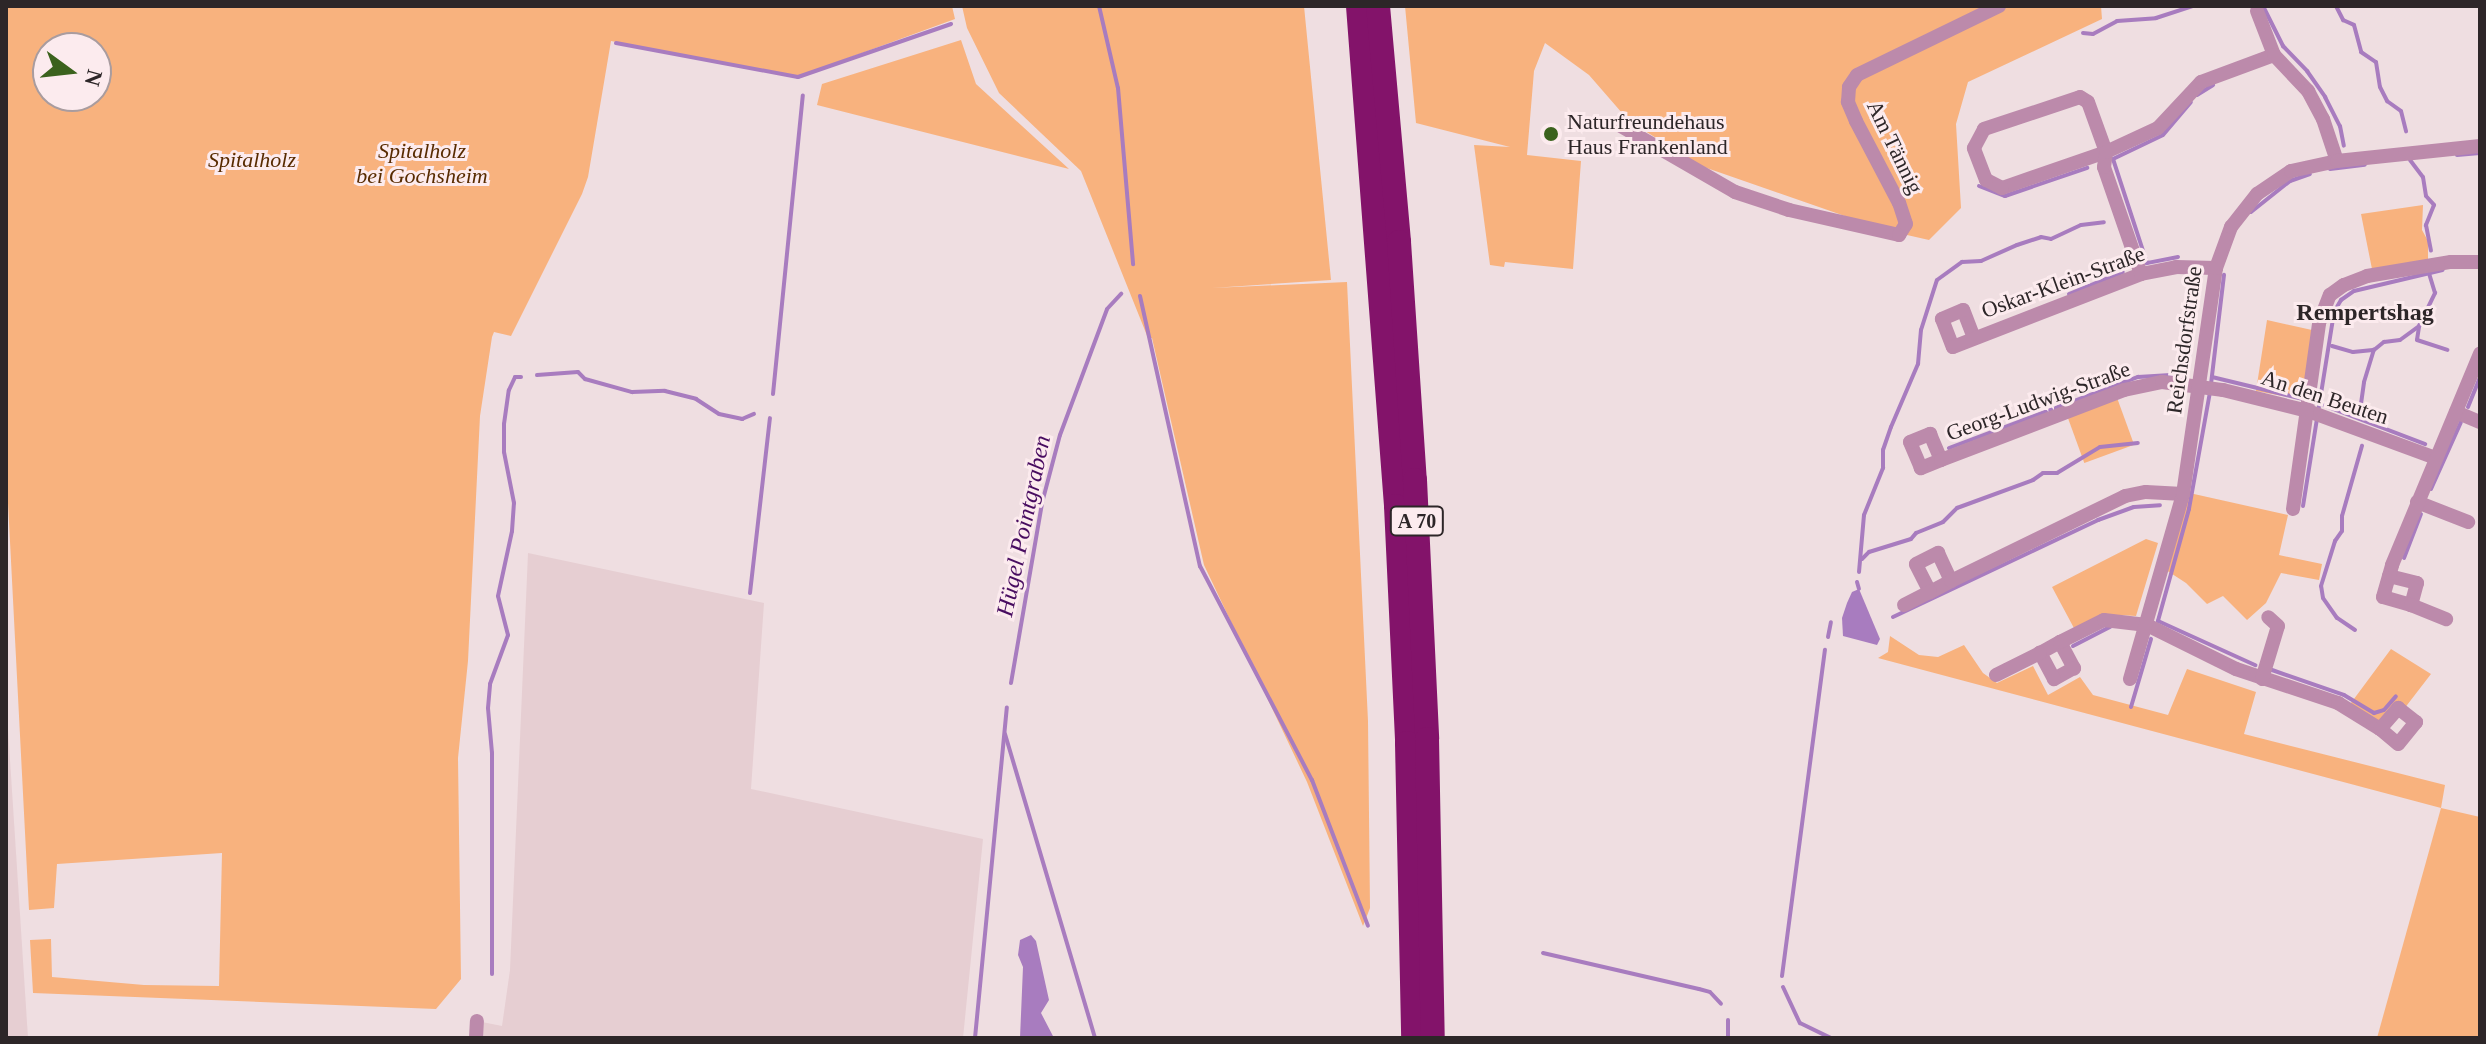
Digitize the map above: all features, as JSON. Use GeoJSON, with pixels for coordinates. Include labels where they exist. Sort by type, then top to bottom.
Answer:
{"type":"FeatureCollection","features":[{"type":"Feature","properties":{"kind":"highway","name":"A 70"},"geometry":{"type":"LineString","coordinates":[[1358,6],[1384,310],[1397,521],[1409,801],[1413,1038]]}},
{"type":"Feature","properties":{"kind":"highway","name":"A 70"},"geometry":{"type":"LineString","coordinates":[[1378,6],[1401,257],[1417,509],[1429,798],[1433,1038]]}},
{"type":"Feature","properties":{"kind":"street","name":"Am Tännig"},"geometry":{"type":"LineString","coordinates":[[1619,125],[1735,192],[1789,210],[1899,235],[1906,224],[1899,203],[1856,121],[1848,102],[1849,87],[1857,75],[1999,6]]}},
{"type":"Feature","properties":{"kind":"street"},"geometry":{"type":"LineString","coordinates":[[2257,11],[2274,55],[2308,91],[2323,119],[2337,161]]}},
{"type":"Feature","properties":{"kind":"street"},"geometry":{"type":"LineString","coordinates":[[2141,274],[2104,167],[2106,152],[2088,102],[2080,97],[1984,129],[1974,148],[1986,180],[2002,188],[2106,152],[2158,128],[2201,82],[2274,55]]}},
{"type":"Feature","properties":{"kind":"street","name":"Reichsdorfstraße"},"geometry":{"type":"LineString","coordinates":[[2130,679],[2183,494],[2216,268],[2231,227],[2257,194],[2291,171],[2337,161],[2480,146]]}},
{"type":"Feature","properties":{"kind":"street"},"geometry":{"type":"LineString","coordinates":[[2293,509],[2319,323],[2330,295],[2344,285],[2367,276],[2451,262],[2480,262]]}},
{"type":"Feature","properties":{"kind":"street","name":"Oskar-Klein-Straße"},"geometry":{"type":"LineString","coordinates":[[1974,338],[2141,274],[2176,267],[2216,268]]}},
{"type":"Feature","properties":{"kind":"street"},"geometry":{"type":"LineString","coordinates":[[2446,619],[2383,597],[2417,502],[2480,354]]}},
{"type":"Feature","properties":{"kind":"street","name":"Georg-Ludwig-Straße"},"geometry":{"type":"LineString","coordinates":[[1941,460],[2144,384],[2162,382],[2199,387]]}},
{"type":"Feature","properties":{"kind":"street","name":"An den Beuten"},"geometry":{"type":"LineString","coordinates":[[2199,387],[2250,395],[2308,411],[2436,458]]}},
{"type":"Feature","properties":{"kind":"street"},"geometry":{"type":"LineString","coordinates":[[2456,412],[2480,422]]}},
{"type":"Feature","properties":{"kind":"street"},"geometry":{"type":"LineString","coordinates":[[1904,605],[2125,496],[2154,491],[2183,494]]}},
{"type":"Feature","properties":{"kind":"street"},"geometry":{"type":"LineString","coordinates":[[2417,502],[2468,522]]}},
{"type":"Feature","properties":{"kind":"street"},"geometry":{"type":"LineString","coordinates":[[1930,592],[1916,564],[1938,553],[1951,581]]}},
{"type":"Feature","properties":{"kind":"street"},"geometry":{"type":"LineString","coordinates":[[2389,576],[2417,583],[2411,605]]}},
{"type":"Feature","properties":{"kind":"street"},"geometry":{"type":"LineString","coordinates":[[2262,679],[2278,626],[2268,617]]}},
{"type":"Feature","properties":{"kind":"street"},"geometry":{"type":"LineString","coordinates":[[1996,675],[2104,620],[2147,625],[2262,679],[2338,703],[2380,729]]}},
{"type":"Feature","properties":{"kind":"street"},"geometry":{"type":"LineString","coordinates":[[2040,653],[2054,679],[2074,668],[2060,642]]}},
{"type":"Feature","properties":{"kind":"street"},"geometry":{"type":"LineString","coordinates":[[476,1038],[477,1021]]}},
{"type":"Feature","properties":{"kind":"shaded area"},"geometry":{"type":"Polygon","coordinates":[[[528,553],[764,603],[751,789],[983,839],[963,1038],[476,1038],[477,1021],[502,1026],[510,970],[528,553]]]}},
{"type":"Feature","properties":{"kind":"shaded area"},"geometry":{"type":"Polygon","coordinates":[[[1859,589],[1880,639],[1877,645],[1843,636],[1842,618],[1847,603],[1852,592],[1859,589]]]}},
{"type":"Feature","properties":{"kind":"shaded area"},"geometry":{"type":"Polygon","coordinates":[[[6,698],[28,1038],[6,1038],[6,698]]]}},
{"type":"Feature","properties":{"kind":"shaded area"},"geometry":{"type":"Polygon","coordinates":[[[1031,935],[1036,941],[1049,1000],[1041,1013],[1054,1038],[1020,1038],[1023,967],[1018,955],[1020,940],[1031,935]]]}},
{"type":"Feature","properties":{"kind":"green space"},"geometry":{"type":"Polygon","coordinates":[[[6,6],[952,6],[955,19],[799,76],[611,41],[588,177],[582,194],[511,336],[494,332],[492,337],[480,416],[468,661],[458,758],[461,979],[436,1009],[33,993],[30,940],[51,939],[52,977],[144,985],[219,986],[222,853],[57,864],[54,908],[29,910],[6,464],[6,6]]]}},
{"type":"Feature","properties":{"kind":"green space"},"geometry":{"type":"Polygon","coordinates":[[[962,6],[1304,6],[1331,280],[1212,288],[1347,282],[1368,721],[1370,908],[1363,926],[1307,782],[1204,565],[1152,338],[1148,338],[1081,171],[999,93],[967,28],[962,6]]]}},
{"type":"Feature","properties":{"kind":"green space"},"geometry":{"type":"Polygon","coordinates":[[[1405,6],[2101,6],[2102,19],[1968,82],[1956,124],[1961,208],[1929,240],[1885,230],[1701,166],[1629,121],[1589,75],[1545,43],[1534,71],[1527,155],[1581,161],[1573,269],[1505,262],[1504,267],[1490,265],[1474,145],[1510,147],[1416,123],[1405,6]]]}},
{"type":"Feature","properties":{"kind":"green space"},"geometry":{"type":"Polygon","coordinates":[[[961,40],[976,84],[1069,169],[817,105],[822,84],[961,40]]]}},
{"type":"Feature","properties":{"kind":"green space"},"geometry":{"type":"Polygon","coordinates":[[[2423,205],[2422,230],[2428,241],[2428,265],[2373,274],[2361,214],[2423,205]]]}},
{"type":"Feature","properties":{"kind":"green space"},"geometry":{"type":"Polygon","coordinates":[[[2267,320],[2312,330],[2304,387],[2294,398],[2256,391],[2267,320]]]}},
{"type":"Feature","properties":{"kind":"green space"},"geometry":{"type":"Polygon","coordinates":[[[2116,395],[2134,445],[2084,463],[2066,413],[2116,395]]]}},
{"type":"Feature","properties":{"kind":"green space"},"geometry":{"type":"Polygon","coordinates":[[[2185,492],[2288,515],[2279,555],[2322,564],[2319,580],[2281,573],[2266,603],[2247,620],[2223,596],[2207,604],[2186,583],[2166,570],[2185,492]]]}},
{"type":"Feature","properties":{"kind":"green space"},"geometry":{"type":"Polygon","coordinates":[[[2146,539],[2158,543],[2136,616],[2120,615],[2075,630],[2052,587],[2146,539]]]}},
{"type":"Feature","properties":{"kind":"green space"},"geometry":{"type":"Polygon","coordinates":[[[1890,636],[1919,655],[1938,657],[1964,645],[1983,673],[1997,683],[2033,666],[2048,695],[2080,677],[2093,695],[2168,715],[2187,669],[2256,692],[2244,734],[2445,785],[2441,808],[1878,658],[1888,652],[1890,636]]]}},
{"type":"Feature","properties":{"kind":"green space"},"geometry":{"type":"Polygon","coordinates":[[[2391,649],[2431,674],[2404,709],[2395,702],[2376,725],[2348,707],[2391,649]]]}},
{"type":"Feature","properties":{"kind":"green space"},"geometry":{"type":"Polygon","coordinates":[[[2441,808],[2480,817],[2480,1038],[2377,1038],[2441,808]]]}},
{"type":"Feature","properties":{"kind":"waterway","name":"Hügel Pointgraben"},"geometry":{"type":"LineString","coordinates":[[1099,6],[1118,88],[1133,264]]}},
{"type":"Feature","properties":{"kind":"waterway"},"geometry":{"type":"LineString","coordinates":[[2083,33],[2093,34],[2117,21],[2156,18],[2194,6]]}},
{"type":"Feature","properties":{"kind":"waterway"},"geometry":{"type":"LineString","coordinates":[[2263,6],[2283,46],[2307,71],[2325,97],[2340,126],[2344,146]]}},
{"type":"Feature","properties":{"kind":"waterway"},"geometry":{"type":"LineString","coordinates":[[2336,6],[2343,20],[2354,25]]}},
{"type":"Feature","properties":{"kind":"waterway"},"geometry":{"type":"LineString","coordinates":[[616,43],[798,77],[951,24]]}},
{"type":"Feature","properties":{"kind":"waterway"},"geometry":{"type":"LineString","coordinates":[[2354,25],[2361,52],[2376,62],[2380,87],[2387,101],[2401,111],[2406,131]]}},
{"type":"Feature","properties":{"kind":"waterway"},"geometry":{"type":"LineString","coordinates":[[2197,95],[2213,85]]}},
{"type":"Feature","properties":{"kind":"waterway"},"geometry":{"type":"LineString","coordinates":[[773,394],[803,96]]}},
{"type":"Feature","properties":{"kind":"waterway"},"geometry":{"type":"LineString","coordinates":[[2178,257],[2147,263],[2113,159],[2163,135],[2191,102]]}},
{"type":"Feature","properties":{"kind":"waterway"},"geometry":{"type":"LineString","coordinates":[[2457,155],[2480,153]]}},
{"type":"Feature","properties":{"kind":"waterway"},"geometry":{"type":"LineString","coordinates":[[2410,160],[2423,177],[2426,196],[2434,205],[2426,225],[2431,251]]}},
{"type":"Feature","properties":{"kind":"waterway"},"geometry":{"type":"LineString","coordinates":[[2330,169],[2365,165]]}},
{"type":"Feature","properties":{"kind":"waterway"},"geometry":{"type":"LineString","coordinates":[[1979,186],[2005,196],[2087,168]]}},
{"type":"Feature","properties":{"kind":"waterway"},"geometry":{"type":"LineString","coordinates":[[2251,212],[2290,181],[2310,174]]}},
{"type":"Feature","properties":{"kind":"waterway"},"geometry":{"type":"LineString","coordinates":[[1859,572],[1864,515],[1883,468],[1883,450],[1891,427],[1918,364],[1921,330],[1937,280],[1962,262],[1981,261],[2041,237],[2051,239],[2081,225],[2104,222]]}},
{"type":"Feature","properties":{"kind":"waterway"},"geometry":{"type":"LineString","coordinates":[[2303,506],[2334,312],[2341,300],[2354,291],[2443,270]]}},
{"type":"Feature","properties":{"kind":"waterway"},"geometry":{"type":"LineString","coordinates":[[2069,294],[2123,272]]}},
{"type":"Feature","properties":{"kind":"waterway"},"geometry":{"type":"LineString","coordinates":[[2359,418],[2364,382],[2374,350],[2384,342],[2400,340],[2419,326],[2435,293],[2429,273]]}},
{"type":"Feature","properties":{"kind":"waterway"},"geometry":{"type":"LineString","coordinates":[[2211,384],[2224,275]]}},
{"type":"Feature","properties":{"kind":"waterway","name":"Hügel Pointgraben"},"geometry":{"type":"LineString","coordinates":[[1011,683],[1042,503],[1060,435],[1107,309],[1121,294]]}},
{"type":"Feature","properties":{"kind":"waterway"},"geometry":{"type":"LineString","coordinates":[[1140,296],[1200,566],[1312,780],[1368,926]]}},
{"type":"Feature","properties":{"kind":"waterway"},"geometry":{"type":"LineString","coordinates":[[2419,327],[2417,340],[2447,350]]}},
{"type":"Feature","properties":{"kind":"waterway"},"geometry":{"type":"LineString","coordinates":[[2332,346],[2353,352],[2373,350]]}},
{"type":"Feature","properties":{"kind":"waterway"},"geometry":{"type":"LineString","coordinates":[[537,375],[578,372],[585,379],[632,392],[665,391],[696,399],[719,414],[742,419],[754,414]]}},
{"type":"Feature","properties":{"kind":"waterway"},"geometry":{"type":"LineString","coordinates":[[1949,448],[2138,377],[2187,374]]}},
{"type":"Feature","properties":{"kind":"waterway"},"geometry":{"type":"LineString","coordinates":[[492,974],[492,753],[488,708],[490,684],[508,635],[498,596],[512,531],[514,503],[504,452],[504,424],[509,390],[515,377],[521,377]]}},
{"type":"Feature","properties":{"kind":"waterway"},"geometry":{"type":"LineString","coordinates":[[2212,377],[2307,400]]}},
{"type":"Feature","properties":{"kind":"waterway"},"geometry":{"type":"LineString","coordinates":[[2468,407],[2480,378]]}},
{"type":"Feature","properties":{"kind":"waterway"},"geometry":{"type":"LineString","coordinates":[[2210,392],[2189,509],[2158,621],[2255,665]]}},
{"type":"Feature","properties":{"kind":"waterway"},"geometry":{"type":"LineString","coordinates":[[2315,402],[2425,444]]}},
{"type":"Feature","properties":{"kind":"waterway"},"geometry":{"type":"LineString","coordinates":[[750,593],[770,418]]}},
{"type":"Feature","properties":{"kind":"waterway"},"geometry":{"type":"LineString","coordinates":[[2431,489],[2461,422]]}},
{"type":"Feature","properties":{"kind":"waterway"},"geometry":{"type":"LineString","coordinates":[[1862,559],[1869,552],[1911,539],[1916,533],[1943,522],[1957,508],[2033,480],[2043,473],[2057,473],[2100,447],[2138,443]]}},
{"type":"Feature","properties":{"kind":"waterway"},"geometry":{"type":"LineString","coordinates":[[2355,630],[2337,618],[2323,598],[2321,586],[2335,541],[2342,531],[2342,516],[2362,446]]}},
{"type":"Feature","properties":{"kind":"waterway"},"geometry":{"type":"LineString","coordinates":[[1893,617],[2098,520],[2134,507],[2160,505]]}},
{"type":"Feature","properties":{"kind":"waterway"},"geometry":{"type":"LineString","coordinates":[[2404,558],[2421,514]]}},
{"type":"Feature","properties":{"kind":"waterway"},"geometry":{"type":"LineString","coordinates":[[1857,582],[1859,589]]}},
{"type":"Feature","properties":{"kind":"waterway"},"geometry":{"type":"LineString","coordinates":[[1828,637],[1831,622]]}},
{"type":"Feature","properties":{"kind":"waterway"},"geometry":{"type":"LineString","coordinates":[[2073,646],[2110,627]]}},
{"type":"Feature","properties":{"kind":"waterway"},"geometry":{"type":"LineString","coordinates":[[2131,707],[2151,639]]}},
{"type":"Feature","properties":{"kind":"waterway"},"geometry":{"type":"LineString","coordinates":[[1782,976],[1825,650]]}},
{"type":"Feature","properties":{"kind":"waterway"},"geometry":{"type":"LineString","coordinates":[[2272,670],[2344,695],[2374,713],[2384,710],[2396,696]]}},
{"type":"Feature","properties":{"kind":"waterway","name":"Hügel Pointgraben"},"geometry":{"type":"LineString","coordinates":[[975,1038],[1007,708]]}},
{"type":"Feature","properties":{"kind":"waterway"},"geometry":{"type":"LineString","coordinates":[[1005,734],[1095,1038]]}},
{"type":"Feature","properties":{"kind":"waterway"},"geometry":{"type":"LineString","coordinates":[[1543,953],[1710,992],[1721,1004]]}},
{"type":"Feature","properties":{"kind":"waterway"},"geometry":{"type":"LineString","coordinates":[[1783,987],[1800,1023],[1831,1038]]}},
{"type":"Feature","properties":{"kind":"waterway"},"geometry":{"type":"LineString","coordinates":[[1728,1020],[1728,1038]]}},
{"type":"Feature","properties":{"kind":"place","name":"Naturfreundehaus Haus Frankenland"},"geometry":{"type":"Point","coordinates":[1551,134]}},
{"type":"Feature","properties":{"kind":"district","name":"Rempertshag"},"geometry":{"type":"Point","coordinates":[2365,313]}},
{"type":"Feature","properties":{"kind":"park label","name":"Spitalholz"},"geometry":{"type":"Point","coordinates":[252,160]}},
{"type":"Feature","properties":{"kind":"park label","name":"Spitalholz bei Gochsheim"},"geometry":{"type":"Point","coordinates":[422,162]}}]}
